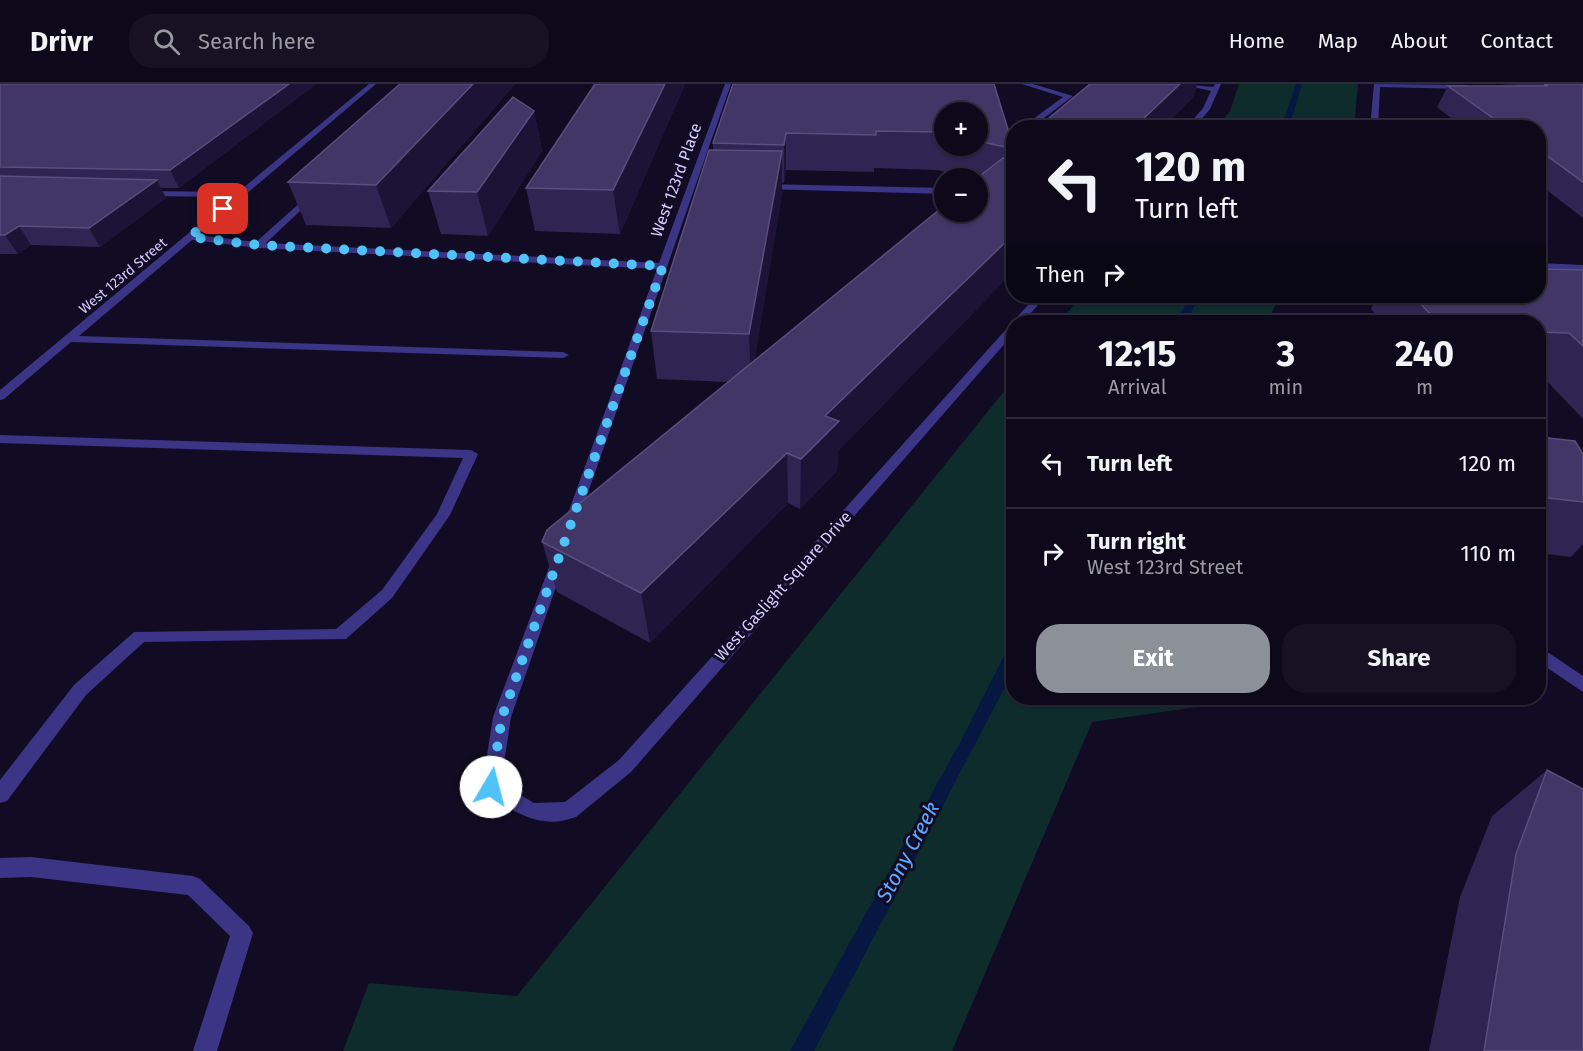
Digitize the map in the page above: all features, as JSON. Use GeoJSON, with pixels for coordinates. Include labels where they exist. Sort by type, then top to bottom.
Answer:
{"type":"FeatureCollection","features":[{"type":"Feature","properties":{"kind":"street","name":"West 123rd Street"},"geometry":{"type":"LineString","coordinates":[[0,396],[373,84]]}},
{"type":"Feature","properties":{"kind":"street","name":"West 123rd Place"},"geometry":{"type":"LineString","coordinates":[[532,813],[491,787],[502,717],[663,266],[697,186],[728,84]]}},
{"type":"Feature","properties":{"kind":"street"},"geometry":{"type":"LineString","coordinates":[[1025,84],[1069,96],[1036,120]]}},
{"type":"Feature","properties":{"kind":"street"},"geometry":{"type":"LineString","coordinates":[[1184,84],[1216,87],[1206,109],[1197,120]]}},
{"type":"Feature","properties":{"kind":"street"},"geometry":{"type":"LineString","coordinates":[[1375,120],[1377,84],[1471,87]]}},
{"type":"Feature","properties":{"kind":"street"},"geometry":{"type":"LineString","coordinates":[[749,187],[934,191]]}},
{"type":"Feature","properties":{"kind":"street"},"geometry":{"type":"LineString","coordinates":[[258,245],[319,189]]}},
{"type":"Feature","properties":{"kind":"street"},"geometry":{"type":"LineString","coordinates":[[132,193],[240,195]]}},
{"type":"Feature","properties":{"kind":"street"},"geometry":{"type":"LineString","coordinates":[[190,237],[258,245],[663,266]]}},
{"type":"Feature","properties":{"kind":"street"},"geometry":{"type":"LineString","coordinates":[[1546,266],[1583,268]]}},
{"type":"Feature","properties":{"kind":"street","name":"West Gaslight Square Drive"},"geometry":{"type":"LineString","coordinates":[[1023,315],[1034,303]]}},
{"type":"Feature","properties":{"kind":"street","name":"West Gaslight Square Drive"},"geometry":{"type":"LineString","coordinates":[[532,813],[569,810],[625,766],[1006,334]]}},
{"type":"Feature","properties":{"kind":"street"},"geometry":{"type":"LineString","coordinates":[[68,339],[563,355]]}},
{"type":"Feature","properties":{"kind":"street"},"geometry":{"type":"LineString","coordinates":[[0,439],[471,454],[443,515],[387,594],[340,635],[140,636],[80,690],[0,795]]}},
{"type":"Feature","properties":{"kind":"street"},"geometry":{"type":"LineString","coordinates":[[1549,660],[1583,685]]}},
{"type":"Feature","properties":{"kind":"street"},"geometry":{"type":"LineString","coordinates":[[0,868],[32,867],[193,886],[242,933],[205,1051]]}},
{"type":"Feature","properties":{"kind":"green space"},"geometry":{"type":"Polygon","coordinates":[[[1239,84],[1358,84],[1355,120],[1223,120],[1230,111],[1239,84]]]}},
{"type":"Feature","properties":{"kind":"green space"},"geometry":{"type":"Polygon","coordinates":[[[1075,303],[1276,303],[1270,315],[1066,315],[1075,303]]]}},
{"type":"Feature","properties":{"kind":"green space"},"geometry":{"type":"Polygon","coordinates":[[[1006,389],[1006,705],[1211,705],[1092,722],[952,1051],[343,1051],[369,983],[517,996],[1006,389]]]}},
{"type":"Feature","properties":{"kind":"building"},"geometry":{"type":"Polygon","coordinates":[[[0,84],[289,84],[170,170],[0,167],[0,84]]]}},
{"type":"Feature","properties":{"kind":"building"},"geometry":{"type":"Polygon","coordinates":[[[400,84],[473,84],[376,185],[288,182],[400,84]]]}},
{"type":"Feature","properties":{"kind":"building"},"geometry":{"type":"Polygon","coordinates":[[[595,84],[665,84],[613,190],[526,188],[595,84]]]}},
{"type":"Feature","properties":{"kind":"building"},"geometry":{"type":"Polygon","coordinates":[[[733,84],[994,84],[1006,123],[1006,147],[988,143],[988,102],[934,102],[934,132],[876,131],[876,135],[786,133],[784,145],[713,143],[733,84]]]}},
{"type":"Feature","properties":{"kind":"building"},"geometry":{"type":"Polygon","coordinates":[[[1090,84],[1180,84],[1142,120],[1047,120],[1090,84]]]}},
{"type":"Feature","properties":{"kind":"building"},"geometry":{"type":"Polygon","coordinates":[[[1544,84],[1583,84],[1583,182],[1546,155],[1546,120],[1496,120],[1448,86],[1548,86],[1544,84]]]}},
{"type":"Feature","properties":{"kind":"building"},"geometry":{"type":"Polygon","coordinates":[[[513,97],[534,111],[477,192],[428,191],[513,97]]]}},
{"type":"Feature","properties":{"kind":"building"},"geometry":{"type":"Polygon","coordinates":[[[709,150],[782,151],[749,334],[651,331],[709,150]]]}},
{"type":"Feature","properties":{"kind":"building"},"geometry":{"type":"Polygon","coordinates":[[[1003,158],[1006,158],[1006,242],[825,416],[839,421],[801,459],[787,453],[641,593],[542,542],[547,530],[934,214],[934,222],[988,222],[988,170],[1003,158]]]}},
{"type":"Feature","properties":{"kind":"building"},"geometry":{"type":"Polygon","coordinates":[[[0,176],[157,180],[89,228],[19,226],[5,235],[0,235],[0,176]]]}},
{"type":"Feature","properties":{"kind":"building"},"geometry":{"type":"Polygon","coordinates":[[[1546,269],[1583,270],[1583,346],[1569,333],[1546,332],[1546,315],[1431,315],[1420,303],[1546,303],[1546,269]]]}},
{"type":"Feature","properties":{"kind":"building"},"geometry":{"type":"Polygon","coordinates":[[[1546,438],[1575,441],[1583,454],[1583,502],[1546,498],[1546,438]]]}},
{"type":"Feature","properties":{"kind":"building"},"geometry":{"type":"Polygon","coordinates":[[[1547,770],[1583,789],[1583,1051],[1484,1051],[1516,854],[1547,770]]]}},
{"type":"Feature","properties":{"kind":"waterway","name":"Stony Creek"},"geometry":{"type":"LineString","coordinates":[[1288,120],[1299,84]]}},
{"type":"Feature","properties":{"kind":"waterway","name":"Stony Creek"},"geometry":{"type":"LineString","coordinates":[[1185,315],[1191,303]]}},
{"type":"Feature","properties":{"kind":"waterway","name":"Stony Creek"},"geometry":{"type":"LineString","coordinates":[[802,1051],[1006,669]]}},
{"type":"Feature","properties":{"kind":"route"},"geometry":{"type":"LineString","coordinates":[[223,209],[190,237],[258,245],[663,266],[502,717],[491,787]]}}]}
